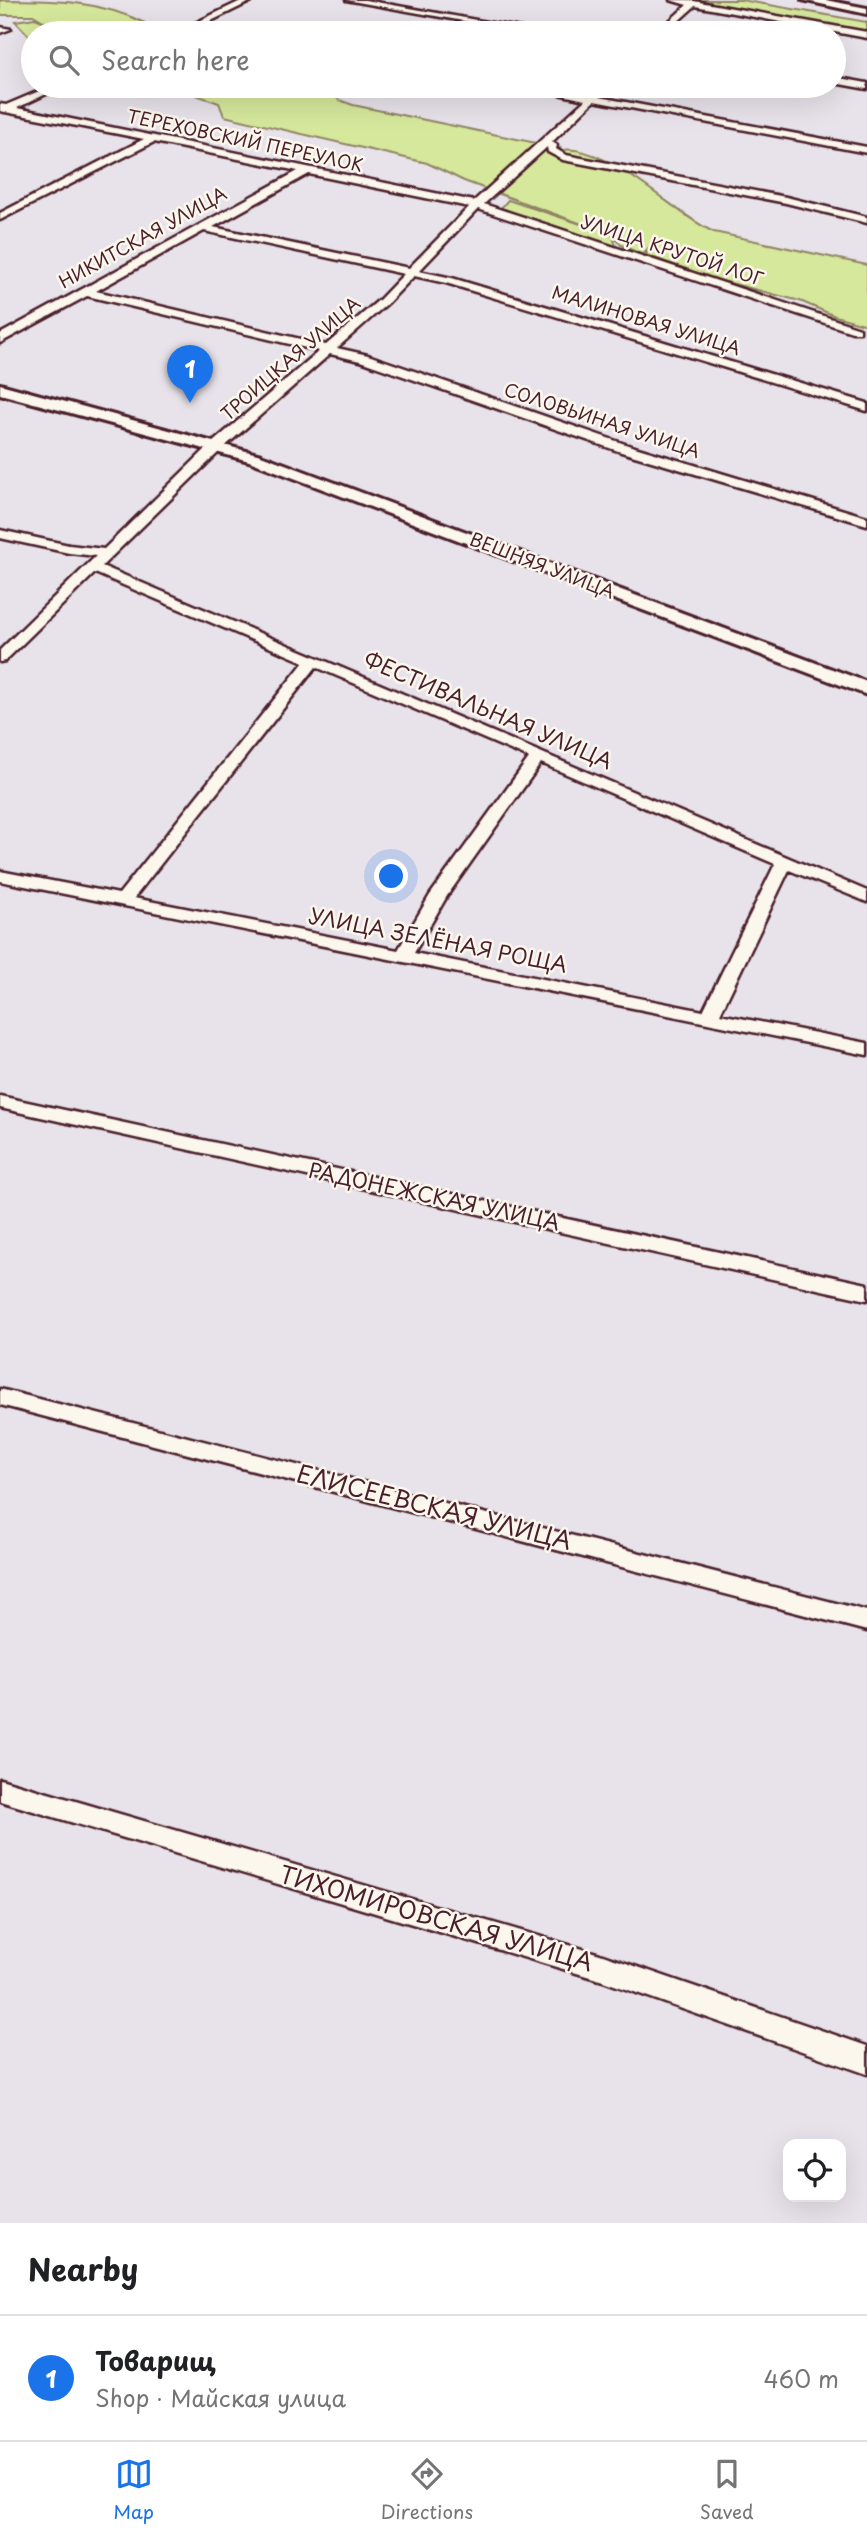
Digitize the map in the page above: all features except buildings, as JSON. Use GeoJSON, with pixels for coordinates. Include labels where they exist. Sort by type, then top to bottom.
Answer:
{"type":"FeatureCollection","features":[{"type":"Feature","properties":{"kind":"street"},"geometry":{"type":"LineString","coordinates":[[204,21],[250,0]]}},
{"type":"Feature","properties":{"kind":"street"},"geometry":{"type":"LineString","coordinates":[[350,0],[474,21]]}},
{"type":"Feature","properties":{"kind":"street"},"geometry":{"type":"LineString","coordinates":[[674,0],[785,21]]}},
{"type":"Feature","properties":{"kind":"street"},"geometry":{"type":"LineString","coordinates":[[807,0],[867,11]]}},
{"type":"Feature","properties":{"kind":"street"},"geometry":{"type":"LineString","coordinates":[[674,21],[692,5]]}},
{"type":"Feature","properties":{"kind":"street"},"geometry":{"type":"LineString","coordinates":[[846,31],[867,35]]}},
{"type":"Feature","properties":{"kind":"street"},"geometry":{"type":"LineString","coordinates":[[846,82],[867,86]]}},
{"type":"Feature","properties":{"kind":"street"},"geometry":{"type":"LineString","coordinates":[[2,109],[29,98]]}},
{"type":"Feature","properties":{"kind":"street","name":"ТРОИЦКАЯ УЛИЦА"},"geometry":{"type":"LineString","coordinates":[[0,658],[217,446],[413,273],[477,205],[592,98]]}},
{"type":"Feature","properties":{"kind":"street"},"geometry":{"type":"LineString","coordinates":[[598,98],[867,150]]}},
{"type":"Feature","properties":{"kind":"street","name":"ТЕРЕХОВСКИЙ ПЕРЕУЛОК"},"geometry":{"type":"LineString","coordinates":[[2,109],[477,205]]}},
{"type":"Feature","properties":{"kind":"street"},"geometry":{"type":"LineString","coordinates":[[0,217],[154,138]]}},
{"type":"Feature","properties":{"kind":"street"},"geometry":{"type":"LineString","coordinates":[[544,143],[552,145],[551,150],[563,157],[786,201],[867,220]]}},
{"type":"Feature","properties":{"kind":"street","name":"НИКИТСКАЯ УЛИЦА"},"geometry":{"type":"LineString","coordinates":[[0,339],[306,172]]}},
{"type":"Feature","properties":{"kind":"street","name":"УЛИЦА КРУТОЙ ЛОГ"},"geometry":{"type":"LineString","coordinates":[[477,205],[856,330]]}},
{"type":"Feature","properties":{"kind":"street","name":"МАЛИНОВАЯ УЛИЦА"},"geometry":{"type":"LineString","coordinates":[[204,228],[491,292],[867,407]]}},
{"type":"Feature","properties":{"kind":"street","name":"СОЛОВЬИНАЯ УЛИЦА"},"geometry":{"type":"LineString","coordinates":[[85,292],[327,349],[417,375],[706,474],[867,521]]}},
{"type":"Feature","properties":{"kind":"street","name":"ВЕШНЯЯ УЛИЦА"},"geometry":{"type":"LineString","coordinates":[[0,389],[217,446],[867,689]]}},
{"type":"Feature","properties":{"kind":"street"},"geometry":{"type":"LineString","coordinates":[[0,534],[69,549],[106,553]]}},
{"type":"Feature","properties":{"kind":"street","name":"ФЕСТИВАЛЬНАЯ УЛИЦА"},"geometry":{"type":"LineString","coordinates":[[92,566],[867,897]]}},
{"type":"Feature","properties":{"kind":"street"},"geometry":{"type":"LineString","coordinates":[[124,899],[313,660]]}},
{"type":"Feature","properties":{"kind":"street"},"geometry":{"type":"LineString","coordinates":[[402,958],[439,895],[538,757]]}},
{"type":"Feature","properties":{"kind":"street"},"geometry":{"type":"LineString","coordinates":[[709,1017],[784,863]]}},
{"type":"Feature","properties":{"kind":"street","name":"УЛИЦА ЗЕЛЁНАЯ РОЩА"},"geometry":{"type":"LineString","coordinates":[[0,876],[867,1049]]}},
{"type":"Feature","properties":{"kind":"street","name":"РАДОНЕЖСКАЯ УЛИЦА"},"geometry":{"type":"LineString","coordinates":[[0,1102],[867,1292]]}},
{"type":"Feature","properties":{"kind":"street","name":"ЕЛИСЕЕВСКАЯ УЛИЦА"},"geometry":{"type":"LineString","coordinates":[[0,1397],[867,1621]]}},
{"type":"Feature","properties":{"kind":"street","name":"ТИХОМИРОВСКАЯ УЛИЦА"},"geometry":{"type":"LineString","coordinates":[[0,1790],[600,1967],[867,2060]]}},
{"type":"Feature","properties":{"kind":"green space"},"geometry":{"type":"Polygon","coordinates":[[[0,0],[58,1],[111,10],[140,21],[43,21],[33,15],[0,15],[0,0]]]}},
{"type":"Feature","properties":{"kind":"green space"},"geometry":{"type":"Polygon","coordinates":[[[684,0],[741,0],[867,22],[867,31],[846,27],[846,21],[808,21],[684,0]]]}},
{"type":"Feature","properties":{"kind":"green space"},"geometry":{"type":"Polygon","coordinates":[[[35,18],[42,21],[21,21],[21,27],[15,21],[35,18]]]}},
{"type":"Feature","properties":{"kind":"green space"},"geometry":{"type":"Polygon","coordinates":[[[205,98],[337,98],[353,105],[560,148],[555,152],[573,150],[593,155],[636,179],[714,232],[867,265],[867,325],[835,316],[800,301],[710,278],[646,255],[649,247],[643,255],[621,245],[612,234],[616,246],[501,208],[508,200],[593,228],[464,181],[427,163],[224,116],[219,103],[205,98]]]}},
{"type":"Feature","properties":{"kind":"place","name":"Товарищ"},"geometry":{"type":"Point","coordinates":[190,403]}}]}
